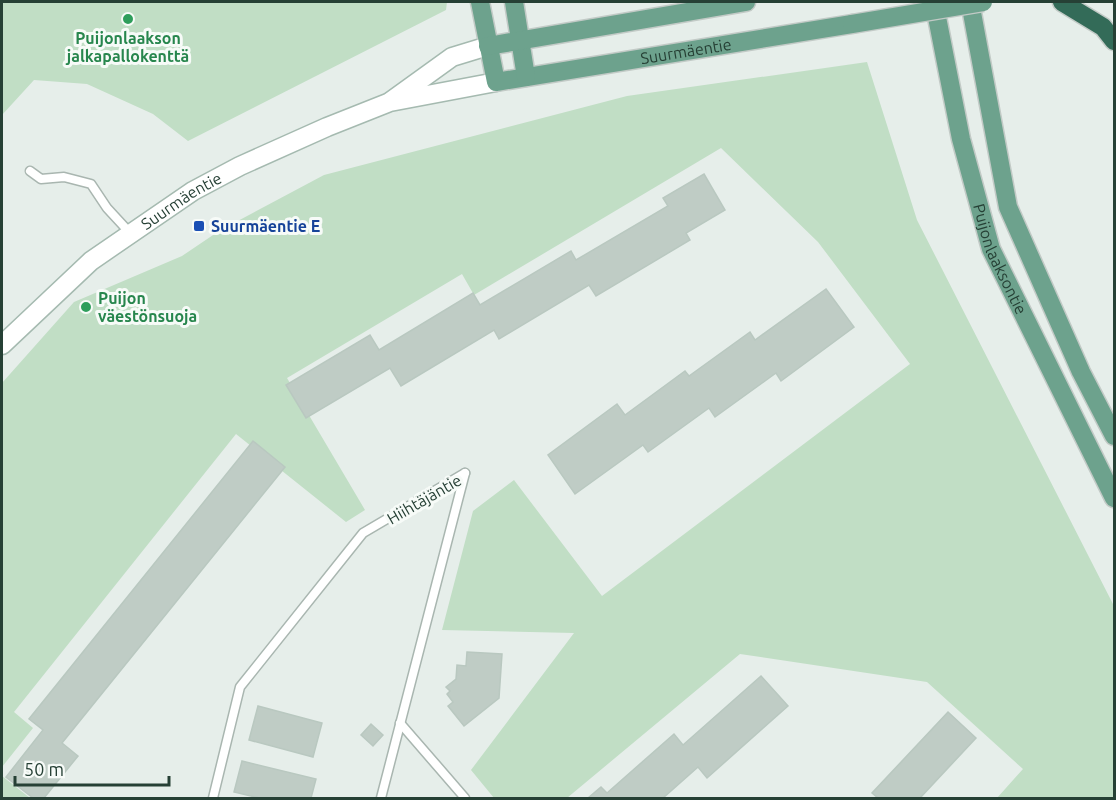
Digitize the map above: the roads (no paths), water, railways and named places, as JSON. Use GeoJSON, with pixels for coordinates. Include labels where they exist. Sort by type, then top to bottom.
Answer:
{"type":"FeatureCollection","features":[{"type":"Feature","properties":{"kind":"highway"},"geometry":{"type":"LineString","coordinates":[[1062,2],[1103,27],[1114,41]]}},
{"type":"Feature","properties":{"kind":"main road"},"geometry":{"type":"LineString","coordinates":[[480,2],[496,82]]}},
{"type":"Feature","properties":{"kind":"main road"},"geometry":{"type":"LineString","coordinates":[[514,2],[526,77]]}},
{"type":"Feature","properties":{"kind":"main road","name":"Suurmäentie"},"geometry":{"type":"LineString","coordinates":[[390,102],[452,57],[488,46],[746,2]]}},
{"type":"Feature","properties":{"kind":"main road","name":"Puijonlaaksontie"},"geometry":{"type":"LineString","coordinates":[[933,2],[961,139],[991,249],[1114,498]]}},
{"type":"Feature","properties":{"kind":"main road","name":"Puijonlaaksontie"},"geometry":{"type":"LineString","coordinates":[[970,2],[1008,207],[1081,372],[1114,436]]}},
{"type":"Feature","properties":{"kind":"main road","name":"Suurmäentie"},"geometry":{"type":"LineString","coordinates":[[2,345],[91,261],[194,191],[240,166],[390,102],[496,82],[982,2]]}},
{"type":"Feature","properties":{"kind":"lane"},"geometry":{"type":"LineString","coordinates":[[30,171],[41,179],[64,177],[91,184],[107,208],[131,234]]}},
{"type":"Feature","properties":{"kind":"lane","name":"Hiihtäjäntie"},"geometry":{"type":"LineString","coordinates":[[213,798],[240,687],[363,533],[465,473],[381,798]]}},
{"type":"Feature","properties":{"kind":"lane"},"geometry":{"type":"LineString","coordinates":[[400,723],[465,798]]}},
{"type":"Feature","properties":{"kind":"place","name":"Puijonlaakson jalkapallokenttä"},"geometry":{"type":"Point","coordinates":[128,19]}},
{"type":"Feature","properties":{"kind":"place","name":"Suurmäentie E"},"geometry":{"type":"Point","coordinates":[199,226]}},
{"type":"Feature","properties":{"kind":"place","name":"Puijon väestönsuoja"},"geometry":{"type":"Point","coordinates":[86,307]}}]}
